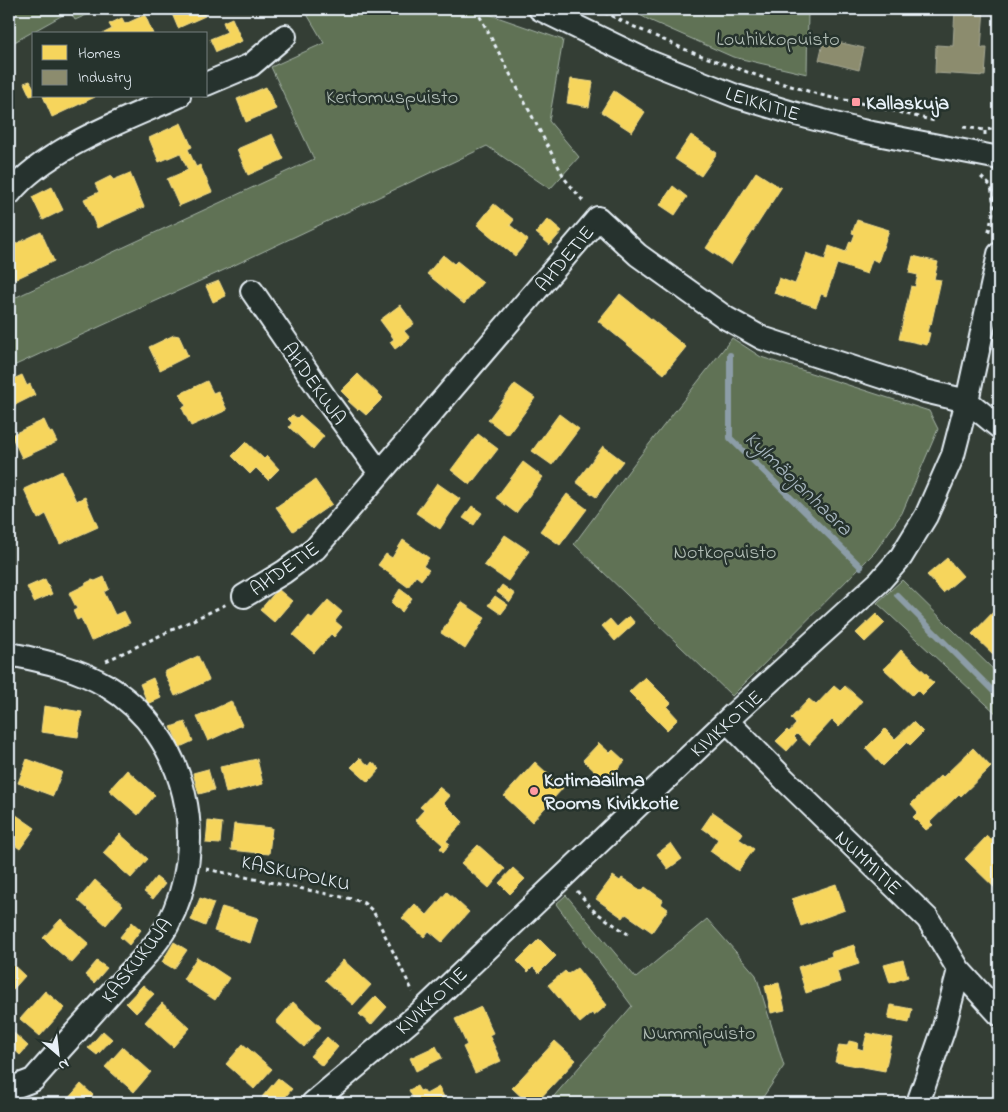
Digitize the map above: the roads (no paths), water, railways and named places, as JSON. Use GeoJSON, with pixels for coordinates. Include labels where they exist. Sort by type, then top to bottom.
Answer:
{"type":"FeatureCollection","features":[{"type":"Feature","properties":{"kind":"street","name":"LEIKKITIE"},"geometry":{"type":"LineString","coordinates":[[540,9],[647,61],[736,96],[862,131],[991,156]]}},
{"type":"Feature","properties":{"kind":"street"},"geometry":{"type":"LineString","coordinates":[[208,83],[251,65],[285,36]]}},
{"type":"Feature","properties":{"kind":"street"},"geometry":{"type":"LineString","coordinates":[[9,194],[31,172],[72,144],[175,98]]}},
{"type":"Feature","properties":{"kind":"street","name":"AHDETIE"},"geometry":{"type":"LineString","coordinates":[[244,596],[284,572],[315,549],[598,218],[638,255],[726,318],[762,338],[926,391],[967,401]]}},
{"type":"Feature","properties":{"kind":"street","name":"KIVIKKOTIE"},"geometry":{"type":"LineString","coordinates":[[313,1103],[422,1011],[727,721],[879,582],[901,556],[926,516],[953,455],[967,401],[994,245]]}},
{"type":"Feature","properties":{"kind":"street","name":"AHDEKUJA"},"geometry":{"type":"LineString","coordinates":[[252,292],[380,473]]}},
{"type":"Feature","properties":{"kind":"street"},"geometry":{"type":"LineString","coordinates":[[967,401],[999,427]]}},
{"type":"Feature","properties":{"kind":"street","name":"KASKUKUJA"},"geometry":{"type":"LineString","coordinates":[[9,650],[80,673],[107,686],[131,704],[143,716],[162,742],[180,778],[186,797],[189,840],[188,865],[178,904],[166,927],[140,961],[32,1080],[12,1088]]}},
{"type":"Feature","properties":{"kind":"street","name":"NUMMITIE"},"geometry":{"type":"LineString","coordinates":[[727,721],[928,919],[959,970],[999,1014]]}},
{"type":"Feature","properties":{"kind":"street"},"geometry":{"type":"LineString","coordinates":[[918,1103],[943,1031],[959,970]]}},
{"type":"Feature","properties":{"kind":"waterway","name":"Kylmäojanhaara"},"geometry":{"type":"LineString","coordinates":[[730,355],[730,438],[861,567]]}},
{"type":"Feature","properties":{"kind":"waterway","name":"Kylmäojanhaara"},"geometry":{"type":"LineString","coordinates":[[897,595],[999,697]]}},
{"type":"Feature","properties":{"kind":"place","name":"Kallaskuja"},"geometry":{"type":"Point","coordinates":[856,102]}},
{"type":"Feature","properties":{"kind":"place","name":"Kotimaailma Rooms Kivikkotie"},"geometry":{"type":"Point","coordinates":[534,791]}},
{"type":"Feature","properties":{"kind":"park label","name":"Louhikkopuisto"},"geometry":{"type":"Point","coordinates":[778,38]}},
{"type":"Feature","properties":{"kind":"park label","name":"Kertomuspuisto"},"geometry":{"type":"Point","coordinates":[392,96]}},
{"type":"Feature","properties":{"kind":"park label","name":"Notkopuisto"},"geometry":{"type":"Point","coordinates":[725,551]}},
{"type":"Feature","properties":{"kind":"park label","name":"Nummipuisto"},"geometry":{"type":"Point","coordinates":[699,1032]}}]}
